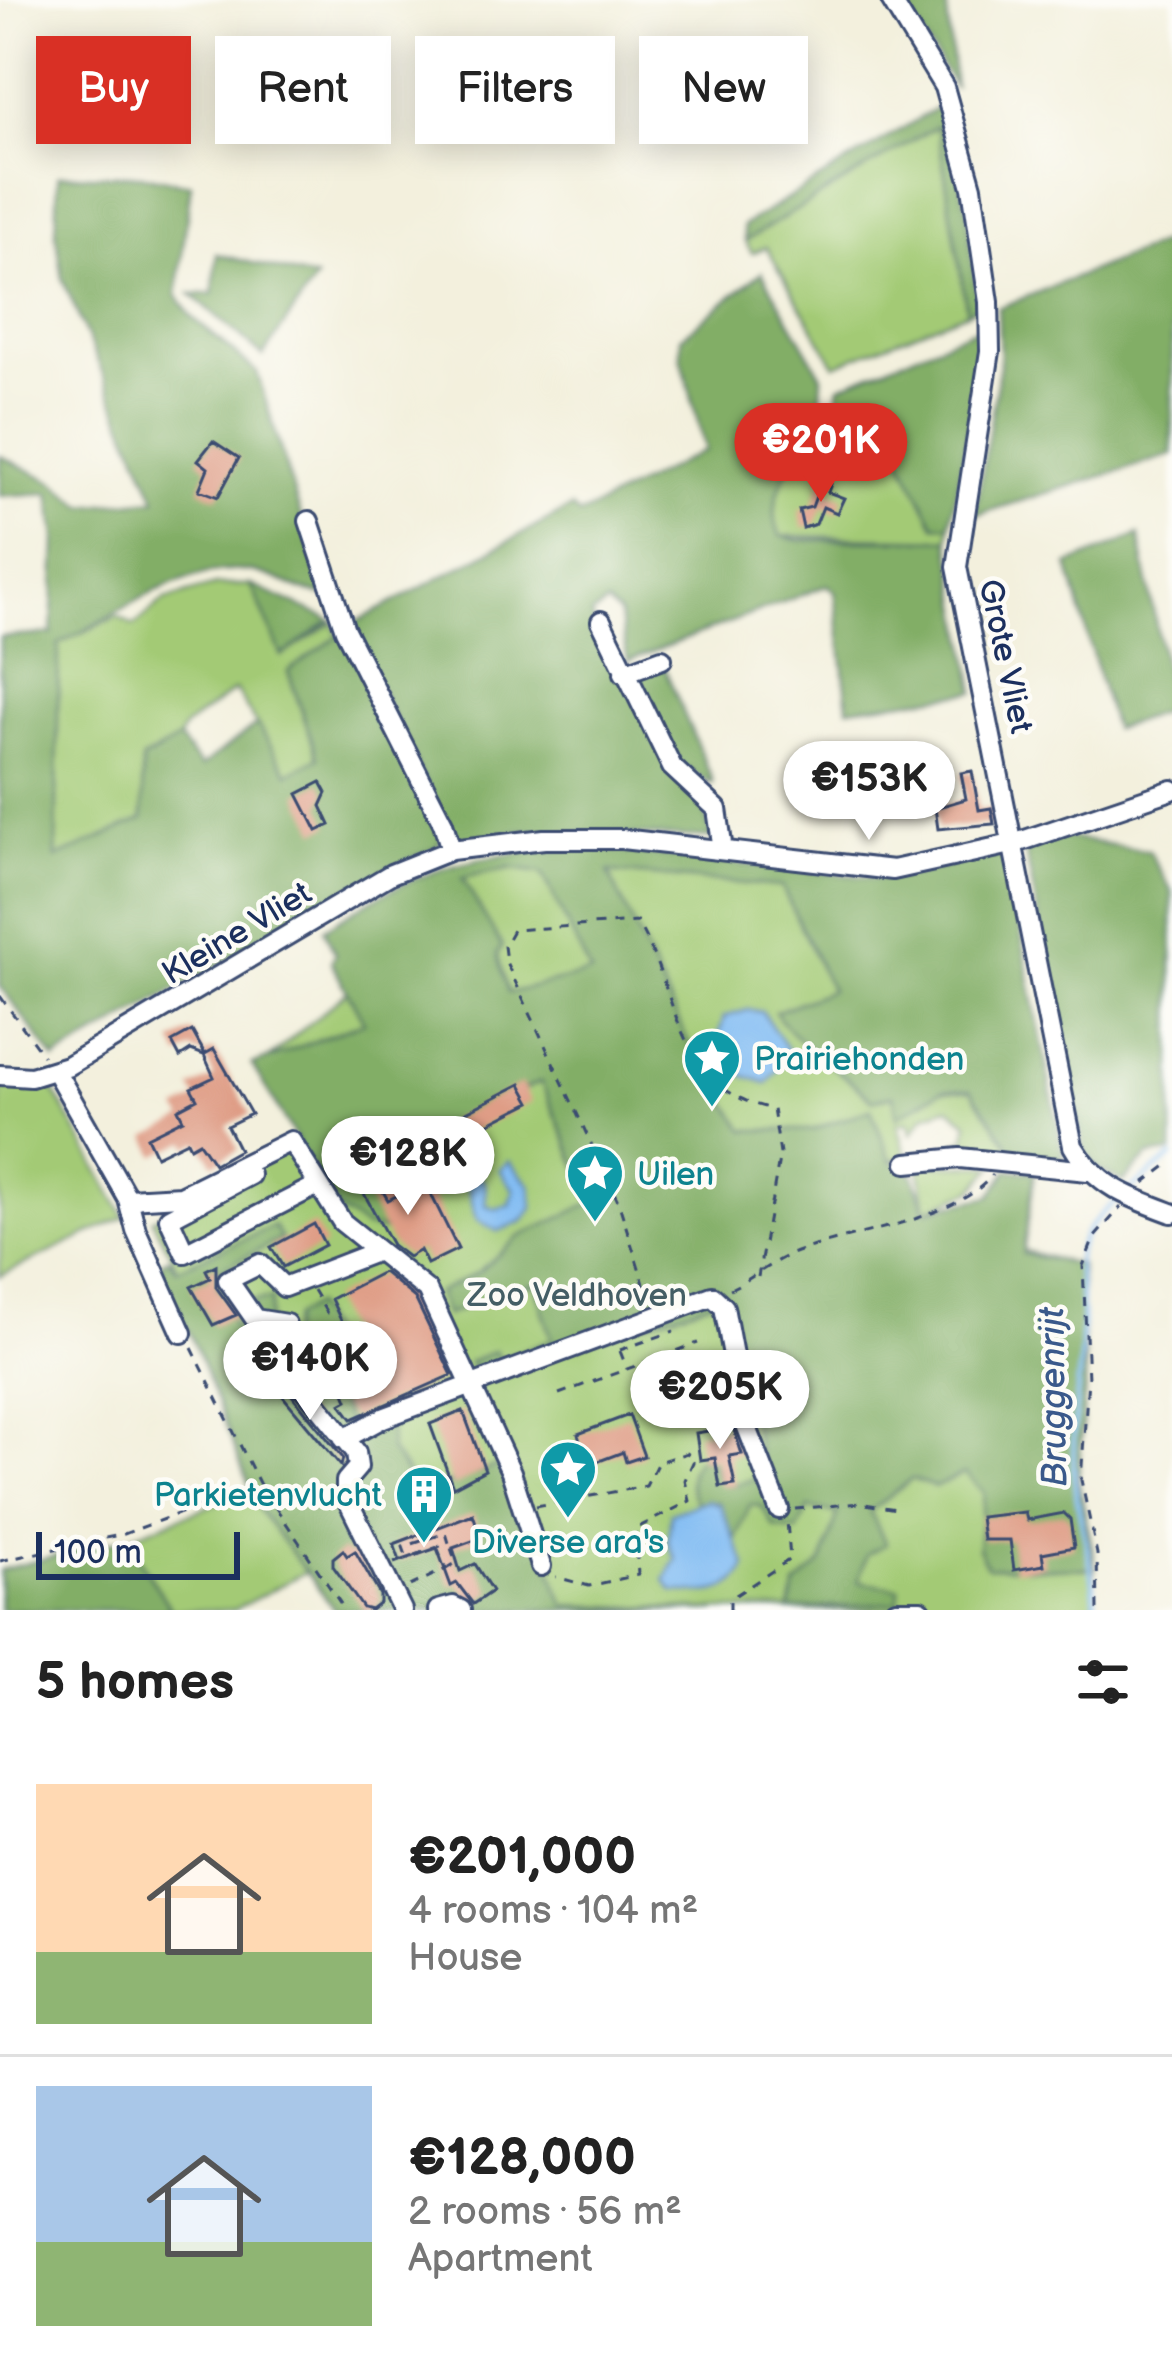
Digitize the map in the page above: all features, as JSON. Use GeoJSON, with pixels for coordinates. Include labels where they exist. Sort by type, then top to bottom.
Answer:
{"type":"FeatureCollection","features":[{"type":"Feature","properties":{"kind":"street","name":"Grote Vliet"},"geometry":{"type":"LineString","coordinates":[[891,0],[944,87],[960,133],[989,302],[989,381],[957,567],[1016,843],[1073,1146],[1088,1171]]}},
{"type":"Feature","properties":{"kind":"street"},"geometry":{"type":"LineString","coordinates":[[309,521],[345,629],[443,824],[451,850]]}},
{"type":"Feature","properties":{"kind":"street"},"geometry":{"type":"LineString","coordinates":[[601,621],[672,767],[717,809],[723,850]]}},
{"type":"Feature","properties":{"kind":"street"},"geometry":{"type":"LineString","coordinates":[[624,674],[662,659]]}},
{"type":"Feature","properties":{"kind":"street","name":"Kleine Vliet"},"geometry":{"type":"LineString","coordinates":[[55,1070],[391,874],[451,850],[544,839],[622,839],[893,870],[1016,843],[1172,790]]}},
{"type":"Feature","properties":{"kind":"street"},"geometry":{"type":"LineString","coordinates":[[0,1075],[31,1077],[55,1070],[128,1199],[182,1333]]}},
{"type":"Feature","properties":{"kind":"street"},"geometry":{"type":"LineString","coordinates":[[128,1199],[180,1196],[291,1141],[316,1186],[374,1252],[427,1290],[472,1384],[523,1508],[541,1566]]}},
{"type":"Feature","properties":{"kind":"street"},"geometry":{"type":"LineString","coordinates":[[297,1150],[169,1218],[185,1253],[316,1186]]}},
{"type":"Feature","properties":{"kind":"street"},"geometry":{"type":"LineString","coordinates":[[907,1163],[960,1158],[1088,1171],[1130,1197],[1172,1213]]}},
{"type":"Feature","properties":{"kind":"street"},"geometry":{"type":"LineString","coordinates":[[148,1251],[177,1237]]}},
{"type":"Feature","properties":{"kind":"street"},"geometry":{"type":"LineString","coordinates":[[374,1252],[280,1286],[260,1264],[228,1280],[255,1319],[286,1324],[288,1368],[359,1457],[346,1481],[346,1497],[394,1596]]}},
{"type":"Feature","properties":{"kind":"street"},"geometry":{"type":"LineString","coordinates":[[344,1439],[472,1384],[712,1296],[724,1306],[746,1425],[779,1509]]}},
{"type":"Feature","properties":{"kind":"street"},"geometry":{"type":"LineString","coordinates":[[438,1610],[453,1606],[461,1610]]}},
{"type":"Feature","properties":{"kind":"street"},"geometry":{"type":"LineString","coordinates":[[896,1610],[921,1610]]}},
{"type":"Feature","properties":{"kind":"path"},"geometry":{"type":"LineString","coordinates":[[654,1316],[618,1202],[506,962],[504,946],[513,930],[637,922],[691,1052],[715,1087],[746,1103],[773,1108],[780,1154],[758,1276]]}},
{"type":"Feature","properties":{"kind":"path"},"geometry":{"type":"LineString","coordinates":[[0,997],[55,1070]]}},
{"type":"Feature","properties":{"kind":"path"},"geometry":{"type":"LineString","coordinates":[[1098,1610],[1097,1554],[1081,1480],[1088,1379],[1082,1266],[1094,1238],[1130,1197],[1172,1162]]}},
{"type":"Feature","properties":{"kind":"path"},"geometry":{"type":"LineString","coordinates":[[712,1296],[758,1276],[788,1255],[968,1196],[1001,1164]]}},
{"type":"Feature","properties":{"kind":"path"},"geometry":{"type":"LineString","coordinates":[[307,1278],[327,1313],[331,1311]]}},
{"type":"Feature","properties":{"kind":"path"},"geometry":{"type":"LineString","coordinates":[[627,1369],[620,1350],[674,1330]]}},
{"type":"Feature","properties":{"kind":"path"},"geometry":{"type":"LineString","coordinates":[[182,1333],[207,1369],[259,1484],[345,1610]]}},
{"type":"Feature","properties":{"kind":"path"},"geometry":{"type":"LineString","coordinates":[[559,1394],[698,1343]]}},
{"type":"Feature","properties":{"kind":"path"},"geometry":{"type":"LineString","coordinates":[[288,1352],[322,1368]]}},
{"type":"Feature","properties":{"kind":"path"},"geometry":{"type":"LineString","coordinates":[[523,1508],[646,1486],[658,1462],[688,1453],[694,1460],[685,1480],[690,1501],[635,1529],[638,1575],[589,1586],[558,1578],[541,1566]]}},
{"type":"Feature","properties":{"kind":"path"},"geometry":{"type":"LineString","coordinates":[[0,1561],[124,1534],[259,1484]]}},
{"type":"Feature","properties":{"kind":"path"},"geometry":{"type":"LineString","coordinates":[[730,1610],[730,1599],[790,1559],[783,1514],[859,1503],[896,1509]]}},
{"type":"Feature","properties":{"kind":"path"},"geometry":{"type":"LineString","coordinates":[[407,1558],[403,1547],[446,1533],[456,1562],[394,1596],[386,1566],[449,1543]]}},
{"type":"Feature","properties":{"kind":"path"},"geometry":{"type":"LineString","coordinates":[[438,1547],[446,1569]]}},
{"type":"Feature","properties":{"kind":"green space"},"geometry":{"type":"Polygon","coordinates":[[[901,0],[946,0],[955,88],[901,0]]]}},
{"type":"Feature","properties":{"kind":"green space"},"geometry":{"type":"Polygon","coordinates":[[[941,105],[967,209],[978,307],[967,312],[937,126],[745,241],[743,226],[941,105]]]}},
{"type":"Feature","properties":{"kind":"green space"},"geometry":{"type":"Polygon","coordinates":[[[937,125],[967,312],[835,365],[766,247],[752,253],[745,241],[937,125]]]}},
{"type":"Feature","properties":{"kind":"green space"},"geometry":{"type":"Polygon","coordinates":[[[58,175],[141,175],[191,184],[177,295],[192,317],[257,372],[325,595],[256,573],[221,571],[172,584],[59,644],[56,858],[143,819],[142,760],[179,739],[201,767],[257,724],[288,773],[318,758],[288,671],[343,633],[443,837],[437,847],[351,887],[55,1060],[0,986],[0,637],[52,634],[56,538],[50,493],[0,496],[0,456],[54,482],[84,506],[156,499],[63,280],[56,235],[58,175]]]}},
{"type":"Feature","properties":{"kind":"green space"},"geometry":{"type":"Polygon","coordinates":[[[1172,239],[1172,455],[975,515],[1000,364],[998,308],[1172,239]]]}},
{"type":"Feature","properties":{"kind":"green space"},"geometry":{"type":"Polygon","coordinates":[[[217,254],[316,279],[263,356],[191,294],[213,294],[217,254]]]}},
{"type":"Feature","properties":{"kind":"green space"},"geometry":{"type":"Polygon","coordinates":[[[762,272],[822,376],[820,415],[798,404],[778,434],[799,448],[776,502],[781,536],[798,540],[949,539],[975,692],[848,708],[835,592],[828,585],[628,661],[619,614],[607,604],[592,615],[599,639],[703,805],[712,838],[523,831],[454,842],[349,626],[571,508],[580,515],[705,450],[681,356],[681,337],[762,272]]]}},
{"type":"Feature","properties":{"kind":"green space"},"geometry":{"type":"Polygon","coordinates":[[[979,327],[977,380],[950,525],[935,525],[882,420],[874,416],[833,419],[840,386],[979,327]]]}},
{"type":"Feature","properties":{"kind":"green space"},"geometry":{"type":"Polygon","coordinates":[[[798,404],[836,421],[874,416],[882,420],[935,525],[950,525],[949,539],[780,536],[776,502],[798,449],[778,434],[798,404]]]}},
{"type":"Feature","properties":{"kind":"green space"},"geometry":{"type":"Polygon","coordinates":[[[1139,535],[1172,709],[1113,729],[1068,565],[1139,535]]]}},
{"type":"Feature","properties":{"kind":"green space"},"geometry":{"type":"Polygon","coordinates":[[[216,585],[251,585],[282,656],[334,622],[338,636],[288,672],[318,757],[288,774],[235,690],[184,727],[179,739],[142,759],[143,819],[56,859],[58,644],[118,616],[134,626],[164,600],[216,585]]]}},
{"type":"Feature","properties":{"kind":"green space"},"geometry":{"type":"Polygon","coordinates":[[[251,585],[331,620],[282,656],[251,585]]]}},
{"type":"Feature","properties":{"kind":"green space"},"geometry":{"type":"Polygon","coordinates":[[[664,667],[712,784],[679,764],[633,677],[664,667]]]}},
{"type":"Feature","properties":{"kind":"green space"},"geometry":{"type":"Polygon","coordinates":[[[1052,835],[1149,851],[1172,892],[1172,1153],[1149,1156],[1123,1182],[1100,1171],[1084,1151],[1024,844],[1052,835]]]}},
{"type":"Feature","properties":{"kind":"green space"},"geometry":{"type":"Polygon","coordinates":[[[589,848],[876,878],[916,874],[1005,849],[1064,1158],[1011,1160],[1007,1142],[971,1090],[942,1090],[897,1117],[893,1095],[873,1100],[794,1035],[775,1012],[831,990],[782,887],[608,872],[689,1043],[745,1130],[812,1130],[871,1109],[890,1159],[913,1174],[926,1210],[991,1196],[1008,1170],[1035,1172],[1023,1254],[1080,1265],[1085,1381],[1078,1480],[1095,1569],[987,1567],[978,1548],[984,1493],[965,1473],[935,1487],[912,1479],[870,1511],[886,1544],[867,1554],[858,1581],[899,1588],[898,1603],[789,1610],[796,1586],[822,1562],[838,1514],[809,1508],[797,1531],[775,1528],[761,1506],[750,1505],[735,1541],[718,1502],[697,1504],[690,1486],[699,1457],[712,1462],[721,1483],[731,1486],[764,1476],[724,1298],[477,1375],[469,1362],[495,1351],[500,1359],[552,1339],[534,1283],[446,1315],[437,1293],[478,1272],[519,1237],[593,1202],[541,1082],[373,1155],[409,1233],[366,1228],[338,1210],[252,1065],[364,1022],[331,962],[335,954],[324,929],[390,890],[450,867],[513,854],[589,848]],[[508,868],[462,878],[502,946],[497,954],[508,993],[591,973],[542,873],[508,868]]]}},
{"type":"Feature","properties":{"kind":"green space","name":"Zoo Veldhoven"},"geometry":{"type":"Polygon","coordinates":[[[527,867],[542,873],[549,887],[612,879],[608,871],[706,871],[710,877],[782,887],[831,991],[800,1041],[873,1099],[894,1094],[909,1105],[943,1090],[971,1090],[1007,1142],[1011,1160],[954,1155],[951,1147],[966,1138],[968,1122],[949,1107],[925,1115],[912,1133],[909,1122],[898,1124],[907,1159],[890,1159],[871,1110],[907,1221],[1080,1265],[1085,1381],[1078,1480],[1094,1557],[1094,1610],[352,1610],[152,1219],[297,1142],[258,1067],[395,951],[473,905],[462,875],[527,867]]]}},
{"type":"Feature","properties":{"kind":"green space"},"geometry":{"type":"Polygon","coordinates":[[[49,1082],[125,1217],[0,1276],[0,1084],[49,1082]]]}},
{"type":"Feature","properties":{"kind":"green space"},"geometry":{"type":"Polygon","coordinates":[[[919,1164],[994,1166],[973,1190],[926,1210],[919,1164]]]}},
{"type":"Feature","properties":{"kind":"green space"},"geometry":{"type":"Polygon","coordinates":[[[274,1226],[281,1239],[211,1274],[241,1342],[253,1301],[272,1299],[267,1334],[286,1349],[294,1317],[314,1305],[332,1340],[327,1375],[350,1426],[390,1411],[390,1450],[422,1493],[497,1466],[516,1479],[565,1605],[718,1610],[335,1610],[259,1510],[191,1336],[169,1299],[160,1263],[168,1258],[176,1269],[274,1226]]]}},
{"type":"Feature","properties":{"kind":"green space"},"geometry":{"type":"Polygon","coordinates":[[[253,1489],[307,1571],[234,1610],[171,1610],[126,1538],[253,1489]]]}},
{"type":"Feature","properties":{"kind":"green space"},"geometry":{"type":"Polygon","coordinates":[[[126,1538],[171,1610],[0,1610],[0,1570],[126,1538]]]}},
{"type":"Feature","properties":{"kind":"water"},"geometry":{"type":"Polygon","coordinates":[[[748,1010],[762,1012],[790,1054],[767,1083],[742,1075],[718,1038],[724,1017],[748,1010]]]}},
{"type":"Feature","properties":{"kind":"water"},"geometry":{"type":"Polygon","coordinates":[[[509,1161],[531,1186],[533,1208],[523,1221],[498,1231],[477,1220],[467,1183],[479,1176],[485,1183],[486,1205],[496,1209],[510,1205],[514,1190],[500,1170],[509,1161]]]}},
{"type":"Feature","properties":{"kind":"water"},"geometry":{"type":"Polygon","coordinates":[[[707,1500],[720,1505],[746,1566],[726,1588],[707,1593],[673,1591],[665,1580],[676,1560],[668,1541],[671,1513],[707,1500]]]}},
{"type":"Feature","properties":{"kind":"building"},"geometry":{"type":"Polygon","coordinates":[[[213,441],[239,458],[218,497],[199,490],[208,468],[198,460],[213,441]]]}},
{"type":"Feature","properties":{"kind":"building"},"geometry":{"type":"Polygon","coordinates":[[[822,480],[831,484],[828,492],[844,498],[837,513],[823,507],[816,524],[803,528],[799,510],[812,507],[822,480]]]}},
{"type":"Feature","properties":{"kind":"building"},"geometry":{"type":"Polygon","coordinates":[[[972,771],[979,810],[991,808],[994,824],[938,829],[935,808],[966,799],[961,773],[972,771]]]}},
{"type":"Feature","properties":{"kind":"building"},"geometry":{"type":"Polygon","coordinates":[[[321,782],[327,793],[321,806],[330,825],[317,831],[298,794],[321,782]]]}},
{"type":"Feature","properties":{"kind":"building"},"geometry":{"type":"Polygon","coordinates":[[[192,1031],[205,1054],[214,1049],[251,1114],[227,1126],[239,1150],[214,1164],[199,1142],[190,1147],[187,1141],[156,1156],[147,1137],[183,1119],[178,1109],[197,1099],[191,1088],[214,1077],[204,1055],[191,1050],[180,1057],[172,1042],[192,1031]]]}},
{"type":"Feature","properties":{"kind":"building"},"geometry":{"type":"Polygon","coordinates":[[[521,1084],[531,1102],[458,1139],[449,1121],[521,1084]]]}},
{"type":"Feature","properties":{"kind":"building"},"geometry":{"type":"Polygon","coordinates":[[[365,1161],[388,1200],[425,1182],[458,1249],[427,1264],[420,1250],[408,1257],[392,1245],[350,1168],[365,1161]]]}},
{"type":"Feature","properties":{"kind":"building"},"geometry":{"type":"Polygon","coordinates":[[[314,1224],[325,1245],[283,1267],[271,1247],[314,1224]]]}},
{"type":"Feature","properties":{"kind":"building"},"geometry":{"type":"Polygon","coordinates":[[[216,1265],[216,1287],[236,1315],[213,1325],[191,1287],[210,1278],[206,1270],[216,1265]]]}},
{"type":"Feature","properties":{"kind":"building"},"geometry":{"type":"Polygon","coordinates":[[[383,1272],[415,1298],[452,1375],[352,1419],[341,1404],[348,1400],[325,1342],[346,1331],[331,1299],[383,1272]]]}},
{"type":"Feature","properties":{"kind":"building"},"geometry":{"type":"Polygon","coordinates":[[[282,1383],[343,1458],[341,1466],[276,1388],[282,1383]]]}},
{"type":"Feature","properties":{"kind":"building"},"geometry":{"type":"Polygon","coordinates":[[[463,1411],[485,1470],[453,1487],[430,1424],[463,1411]]]}},
{"type":"Feature","properties":{"kind":"building"},"geometry":{"type":"Polygon","coordinates":[[[629,1415],[644,1456],[626,1462],[623,1452],[586,1466],[578,1434],[629,1415]]]}},
{"type":"Feature","properties":{"kind":"building"},"geometry":{"type":"Polygon","coordinates":[[[733,1427],[742,1454],[729,1456],[735,1485],[720,1487],[715,1458],[700,1460],[696,1433],[733,1427]]]}},
{"type":"Feature","properties":{"kind":"building"},"geometry":{"type":"Polygon","coordinates":[[[1025,1512],[1027,1520],[1064,1513],[1070,1519],[1074,1547],[1042,1553],[1044,1565],[1014,1570],[1010,1540],[983,1540],[980,1517],[1025,1512]]]}},
{"type":"Feature","properties":{"kind":"building"},"geometry":{"type":"Polygon","coordinates":[[[473,1514],[481,1538],[453,1548],[460,1571],[475,1564],[492,1591],[473,1604],[457,1583],[451,1586],[437,1548],[400,1561],[394,1544],[473,1514]]]}},
{"type":"Feature","properties":{"kind":"building"},"geometry":{"type":"Polygon","coordinates":[[[343,1550],[347,1556],[355,1551],[380,1595],[380,1603],[371,1610],[363,1608],[333,1566],[333,1558],[343,1550]]]}},
{"type":"Feature","properties":{"kind":"waterway","name":"Bruggenrijt"},"geometry":{"type":"LineString","coordinates":[[1130,1190],[1172,1157]]}},
{"type":"Feature","properties":{"kind":"waterway","name":"Bruggenrijt"},"geometry":{"type":"LineString","coordinates":[[1095,1610],[1074,1474],[1082,1328],[1078,1257],[1087,1231],[1120,1198]]}},
{"type":"Feature","properties":{"kind":"place","name":"Prairiehonden"},"geometry":{"type":"Point","coordinates":[712,1109]}},
{"type":"Feature","properties":{"kind":"place","name":"Uilen"},"geometry":{"type":"Point","coordinates":[595,1224]}},
{"type":"Feature","properties":{"kind":"place","name":"Diverse ara's"},"geometry":{"type":"Point","coordinates":[568,1520]}},
{"type":"Feature","properties":{"kind":"place","name":"Parkietenvlucht"},"geometry":{"type":"Point","coordinates":[424,1545]}}]}
